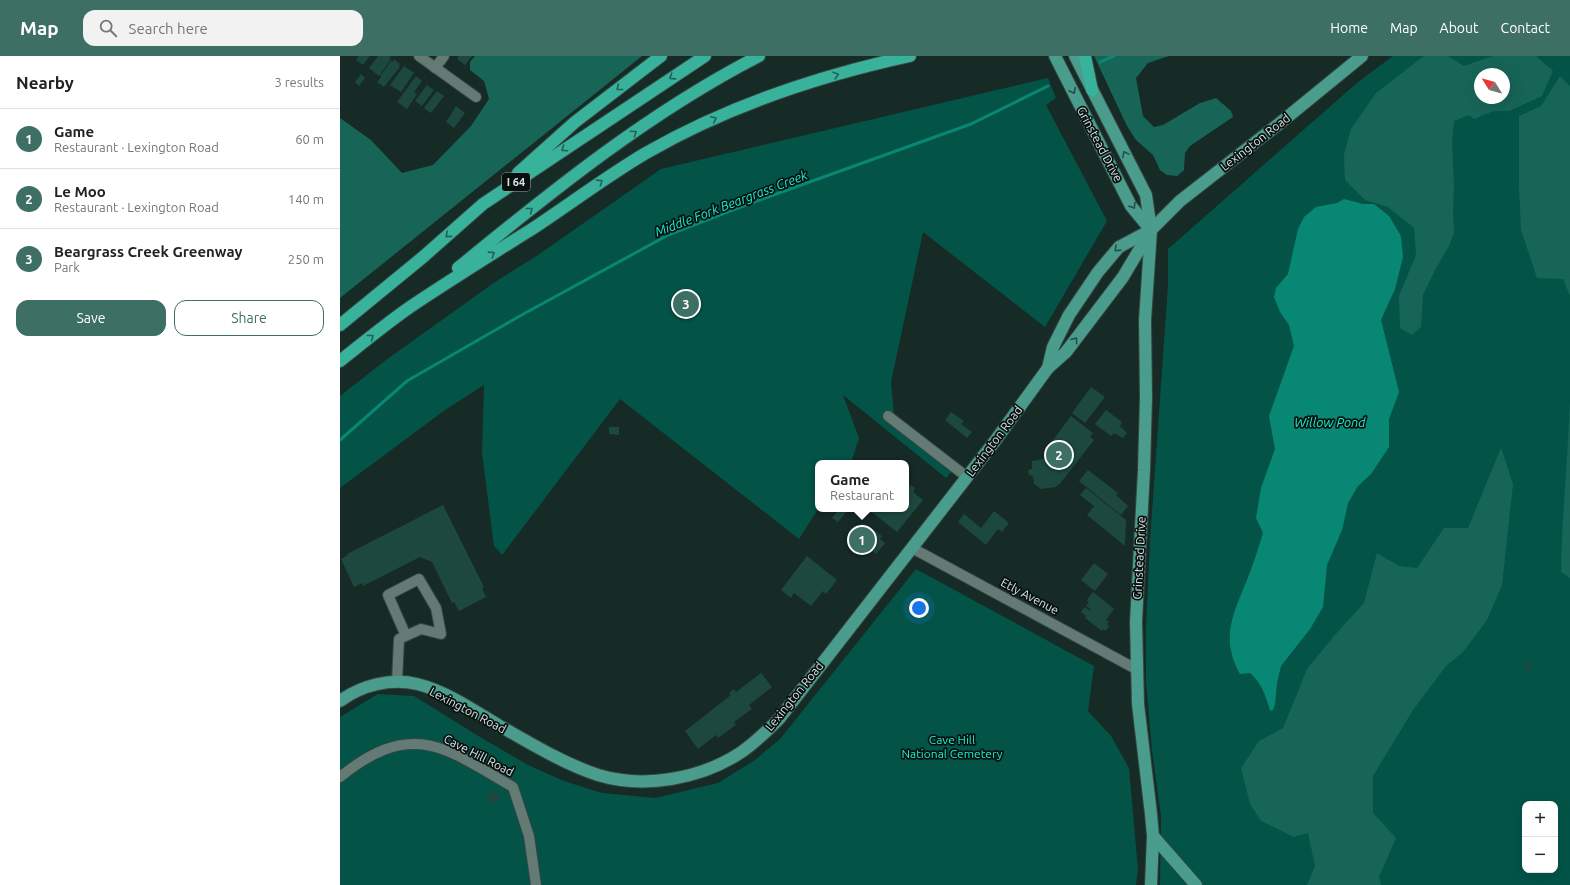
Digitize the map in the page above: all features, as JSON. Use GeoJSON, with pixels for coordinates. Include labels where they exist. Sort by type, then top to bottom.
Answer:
{"type":"FeatureCollection","features":[{"type":"Feature","properties":{"kind":"highway"},"geometry":{"type":"LineString","coordinates":[[483,204],[575,122],[661,56]]}},
{"type":"Feature","properties":{"kind":"highway","name":"I 64"},"geometry":{"type":"LineString","coordinates":[[340,325],[423,257],[483,204],[705,56]]}},
{"type":"Feature","properties":{"kind":"highway","name":"I 64"},"geometry":{"type":"LineString","coordinates":[[340,361],[385,325],[412,306],[517,220],[592,162],[639,129],[692,95],[759,56]]}},
{"type":"Feature","properties":{"kind":"highway"},"geometry":{"type":"LineString","coordinates":[[412,306],[537,226],[646,153],[674,138],[767,96],[867,65],[910,56]]}},
{"type":"Feature","properties":{"kind":"highway"},"geometry":{"type":"LineString","coordinates":[[1085,56],[1092,90]]}},
{"type":"Feature","properties":{"kind":"main road","name":"Grinstead Drive"},"geometry":{"type":"LineString","coordinates":[[1055,56],[1131,206],[1151,230]]}},
{"type":"Feature","properties":{"kind":"main road","name":"Grinstead Drive"},"geometry":{"type":"LineString","coordinates":[[1075,56],[1146,195],[1151,230],[1145,320],[1145,433],[1136,622],[1138,704],[1151,814],[1151,885]]}},
{"type":"Feature","properties":{"kind":"main road","name":"Lexington Road"},"geometry":{"type":"LineString","coordinates":[[340,701],[366,687],[384,683],[397,682],[418,685],[436,691],[563,760],[599,775],[618,779],[641,781],[660,780],[696,773],[720,764],[740,752],[758,740],[779,719],[996,441],[1048,368],[1066,352],[1123,277],[1151,230],[1180,201],[1280,123],[1362,56]]}},
{"type":"Feature","properties":{"kind":"main road","name":"Lexington Road"},"geometry":{"type":"LineString","coordinates":[[1048,368],[1053,347],[1060,331],[1079,298],[1098,272],[1119,246],[1151,230]]}},
{"type":"Feature","properties":{"kind":"main road"},"geometry":{"type":"LineString","coordinates":[[1152,836],[1196,885]]}},
{"type":"Feature","properties":{"kind":"street"},"geometry":{"type":"LineString","coordinates":[[419,56],[476,97]]}},
{"type":"Feature","properties":{"kind":"street"},"geometry":{"type":"LineString","coordinates":[[435,68],[444,56]]}},
{"type":"Feature","properties":{"kind":"street"},"geometry":{"type":"LineString","coordinates":[[888,416],[967,478]]}},
{"type":"Feature","properties":{"kind":"street","name":"Etly Avenue"},"geometry":{"type":"LineString","coordinates":[[912,548],[1136,669]]}},
{"type":"Feature","properties":{"kind":"street"},"geometry":{"type":"LineString","coordinates":[[397,682],[399,639],[406,636],[421,629],[441,634],[436,608],[419,579],[388,595],[406,636]]}},
{"type":"Feature","properties":{"kind":"street","name":"Cave Hill Road"},"geometry":{"type":"LineString","coordinates":[[340,777],[379,751],[410,744],[430,745],[446,750],[467,760],[513,787],[529,836],[536,885]]}},
{"type":"Feature","properties":{"kind":"green space"},"geometry":{"type":"Polygon","coordinates":[[[1393,56],[1570,56],[1570,885],[1160,885],[1161,816],[1152,750],[1146,682],[1146,627],[1150,541],[1168,285],[1168,249],[1358,82],[1393,56]]]}},
{"type":"Feature","properties":{"kind":"green space"},"geometry":{"type":"Polygon","coordinates":[[[1048,78],[1056,98],[1046,105],[1107,221],[1045,327],[923,232],[891,382],[894,415],[958,465],[946,478],[843,395],[859,438],[852,460],[815,460],[816,512],[799,539],[620,399],[502,555],[494,546],[482,453],[484,385],[445,410],[340,488],[340,396],[386,360],[495,282],[538,255],[661,169],[1048,78]]]}},
{"type":"Feature","properties":{"kind":"green space","name":"Cave Hill National Cemetery"},"geometry":{"type":"Polygon","coordinates":[[[916,569],[1094,666],[1088,711],[1111,736],[1129,768],[1138,870],[1136,885],[340,885],[340,717],[378,694],[414,696],[528,765],[564,781],[602,793],[655,798],[718,783],[755,760],[780,739],[916,569]]]}},
{"type":"Feature","properties":{"kind":"shaded area"},"geometry":{"type":"Polygon","coordinates":[[[475,56],[642,56],[340,298],[340,118],[371,140],[402,173],[433,165],[471,126],[489,99],[484,81],[470,70],[470,62],[475,56]]]}},
{"type":"Feature","properties":{"kind":"shaded area"},"geometry":{"type":"Polygon","coordinates":[[[1094,56],[1169,56],[1148,63],[1136,78],[1143,116],[1154,127],[1163,125],[1200,103],[1216,98],[1231,111],[1233,117],[1190,146],[1185,153],[1184,170],[1177,176],[1167,175],[1160,170],[1153,155],[1136,140],[1127,126],[1094,56]]]}},
{"type":"Feature","properties":{"kind":"shaded area"},"geometry":{"type":"Polygon","coordinates":[[[1424,56],[1448,56],[1464,66],[1493,56],[1536,56],[1553,71],[1542,96],[1509,111],[1494,111],[1474,119],[1469,115],[1454,121],[1452,143],[1454,233],[1449,246],[1423,295],[1421,327],[1412,335],[1400,328],[1399,296],[1416,255],[1414,228],[1388,207],[1365,200],[1345,180],[1344,154],[1351,129],[1376,93],[1424,56]]]}},
{"type":"Feature","properties":{"kind":"shaded area"},"geometry":{"type":"Polygon","coordinates":[[[1560,76],[1570,86],[1570,296],[1563,279],[1537,278],[1521,230],[1519,186],[1519,116],[1541,106],[1560,76]]]}},
{"type":"Feature","properties":{"kind":"shaded area"},"geometry":{"type":"Polygon","coordinates":[[[1570,399],[1570,578],[1561,572],[1570,399]]]}},
{"type":"Feature","properties":{"kind":"shaded area"},"geometry":{"type":"Polygon","coordinates":[[[1501,448],[1513,484],[1502,585],[1487,620],[1463,652],[1446,666],[1413,710],[1373,776],[1373,813],[1396,838],[1379,877],[1381,885],[1307,885],[1315,866],[1308,833],[1294,837],[1261,821],[1250,804],[1241,768],[1259,741],[1283,728],[1307,669],[1364,603],[1377,553],[1399,566],[1417,568],[1444,528],[1468,528],[1501,448]]]}},
{"type":"Feature","properties":{"kind":"water","name":"Willow Pond"},"geometry":{"type":"Polygon","coordinates":[[[1344,199],[1363,204],[1374,204],[1389,216],[1401,236],[1403,257],[1395,289],[1381,320],[1399,392],[1389,419],[1389,447],[1371,474],[1358,486],[1348,503],[1342,530],[1327,565],[1323,607],[1310,629],[1281,666],[1277,683],[1275,704],[1273,710],[1271,711],[1263,690],[1254,677],[1250,673],[1240,674],[1234,661],[1230,637],[1233,615],[1263,533],[1256,518],[1261,488],[1275,449],[1269,416],[1294,346],[1289,325],[1280,312],[1274,297],[1276,288],[1288,274],[1298,229],[1304,217],[1316,207],[1337,203],[1344,199]]]}},
{"type":"Feature","properties":{"kind":"building"},"geometry":{"type":"Polygon","coordinates":[[[359,56],[370,56],[363,65],[356,60],[359,56]]]}},
{"type":"Feature","properties":{"kind":"building"},"geometry":{"type":"Polygon","coordinates":[[[378,56],[391,56],[389,58],[391,59],[379,76],[369,68],[378,56]]]}},
{"type":"Feature","properties":{"kind":"building"},"geometry":{"type":"Polygon","coordinates":[[[459,56],[472,56],[465,65],[457,59],[459,56]]]}},
{"type":"Feature","properties":{"kind":"building"},"geometry":{"type":"Polygon","coordinates":[[[394,59],[400,64],[400,67],[384,87],[377,82],[391,61],[393,62],[394,59]]]}},
{"type":"Feature","properties":{"kind":"building"},"geometry":{"type":"Polygon","coordinates":[[[404,66],[414,73],[401,92],[390,85],[404,66]]]}},
{"type":"Feature","properties":{"kind":"building"},"geometry":{"type":"Polygon","coordinates":[[[361,74],[365,78],[359,86],[355,82],[361,74]]]}},
{"type":"Feature","properties":{"kind":"building"},"geometry":{"type":"Polygon","coordinates":[[[416,76],[422,81],[414,92],[417,94],[407,109],[397,102],[416,76]]]}},
{"type":"Feature","properties":{"kind":"building"},"geometry":{"type":"Polygon","coordinates":[[[427,85],[434,90],[422,106],[415,101],[427,85]]]}},
{"type":"Feature","properties":{"kind":"building"},"geometry":{"type":"Polygon","coordinates":[[[437,91],[444,96],[431,113],[424,108],[437,91]]]}},
{"type":"Feature","properties":{"kind":"building"},"geometry":{"type":"Polygon","coordinates":[[[456,106],[465,113],[454,128],[446,122],[456,106]]]}},
{"type":"Feature","properties":{"kind":"building"},"geometry":{"type":"Polygon","coordinates":[[[1091,387],[1105,397],[1085,423],[1072,413],[1091,387]]]}},
{"type":"Feature","properties":{"kind":"building"},"geometry":{"type":"Polygon","coordinates":[[[1106,410],[1122,422],[1120,426],[1127,433],[1123,438],[1114,433],[1111,436],[1095,424],[1106,410]]]}},
{"type":"Feature","properties":{"kind":"building"},"geometry":{"type":"Polygon","coordinates":[[[951,412],[964,421],[961,424],[972,432],[967,438],[945,420],[951,412]]]}},
{"type":"Feature","properties":{"kind":"building"},"geometry":{"type":"Polygon","coordinates":[[[1071,416],[1093,433],[1090,437],[1094,440],[1059,485],[1058,484],[1056,487],[1041,489],[1034,484],[1033,476],[1029,475],[1028,471],[1032,469],[1032,461],[1043,459],[1053,447],[1050,444],[1071,416]]]}},
{"type":"Feature","properties":{"kind":"building"},"geometry":{"type":"Polygon","coordinates":[[[609,427],[619,427],[619,435],[609,434],[609,427]]]}},
{"type":"Feature","properties":{"kind":"building"},"geometry":{"type":"Polygon","coordinates":[[[1088,470],[1118,493],[1116,495],[1128,506],[1121,515],[1079,481],[1088,470]]]}},
{"type":"Feature","properties":{"kind":"building"},"geometry":{"type":"Polygon","coordinates":[[[911,485],[915,488],[913,492],[923,500],[897,532],[872,512],[909,512],[909,488],[911,485]]]}},
{"type":"Feature","properties":{"kind":"building"},"geometry":{"type":"Polygon","coordinates":[[[1086,488],[1126,520],[1125,546],[1087,515],[1094,506],[1080,495],[1086,488]]]}},
{"type":"Feature","properties":{"kind":"building"},"geometry":{"type":"Polygon","coordinates":[[[443,505],[484,587],[482,588],[486,597],[459,611],[454,602],[452,603],[432,562],[420,557],[363,586],[362,583],[354,587],[341,559],[348,555],[347,554],[443,505]]]}},
{"type":"Feature","properties":{"kind":"building"},"geometry":{"type":"Polygon","coordinates":[[[994,511],[1009,523],[1002,532],[998,529],[986,545],[958,522],[964,514],[981,528],[994,511]]]}},
{"type":"Feature","properties":{"kind":"building"},"geometry":{"type":"Polygon","coordinates":[[[837,512],[846,512],[838,522],[832,518],[837,512]]]}},
{"type":"Feature","properties":{"kind":"building"},"geometry":{"type":"Polygon","coordinates":[[[862,523],[882,536],[880,539],[885,543],[876,554],[871,550],[869,553],[850,538],[862,523]]]}},
{"type":"Feature","properties":{"kind":"building"},"geometry":{"type":"Polygon","coordinates":[[[807,556],[837,580],[826,594],[823,591],[811,606],[794,593],[791,598],[781,590],[807,556]]]}},
{"type":"Feature","properties":{"kind":"building"},"geometry":{"type":"Polygon","coordinates":[[[1094,563],[1108,574],[1095,591],[1081,580],[1094,563]]]}},
{"type":"Feature","properties":{"kind":"building"},"geometry":{"type":"Polygon","coordinates":[[[1093,592],[1114,609],[1106,620],[1109,622],[1107,624],[1109,626],[1106,631],[1103,629],[1102,631],[1085,618],[1086,616],[1081,612],[1085,607],[1090,611],[1091,610],[1086,606],[1089,602],[1087,600],[1093,592]]]}},
{"type":"Feature","properties":{"kind":"building"},"geometry":{"type":"Polygon","coordinates":[[[1530,662],[1533,668],[1527,672],[1524,666],[1530,662]]]}},
{"type":"Feature","properties":{"kind":"building"},"geometry":{"type":"Polygon","coordinates":[[[761,673],[772,687],[749,705],[752,709],[734,722],[736,725],[718,738],[716,735],[698,749],[685,731],[731,695],[729,693],[734,689],[736,692],[761,673]]]}},
{"type":"Feature","properties":{"kind":"building"},"geometry":{"type":"Polygon","coordinates":[[[495,790],[501,797],[491,805],[485,796],[495,790]]]}},
{"type":"Feature","properties":{"kind":"waterway","name":"Middle Fork Beargrass Creek"},"geometry":{"type":"LineString","coordinates":[[1100,62],[1114,56]]}},
{"type":"Feature","properties":{"kind":"waterway","name":"Middle Fork Beargrass Creek"},"geometry":{"type":"LineString","coordinates":[[340,440],[407,381],[518,317],[668,235],[743,206],[971,124],[1048,86]]}},
{"type":"Feature","properties":{"kind":"place","name":"Beargrass Creek Greenway"},"geometry":{"type":"Point","coordinates":[686,304]}},
{"type":"Feature","properties":{"kind":"place","name":"Le Moo"},"geometry":{"type":"Point","coordinates":[1059,455]}},
{"type":"Feature","properties":{"kind":"place","name":"Game"},"geometry":{"type":"Point","coordinates":[862,540]}}]}
